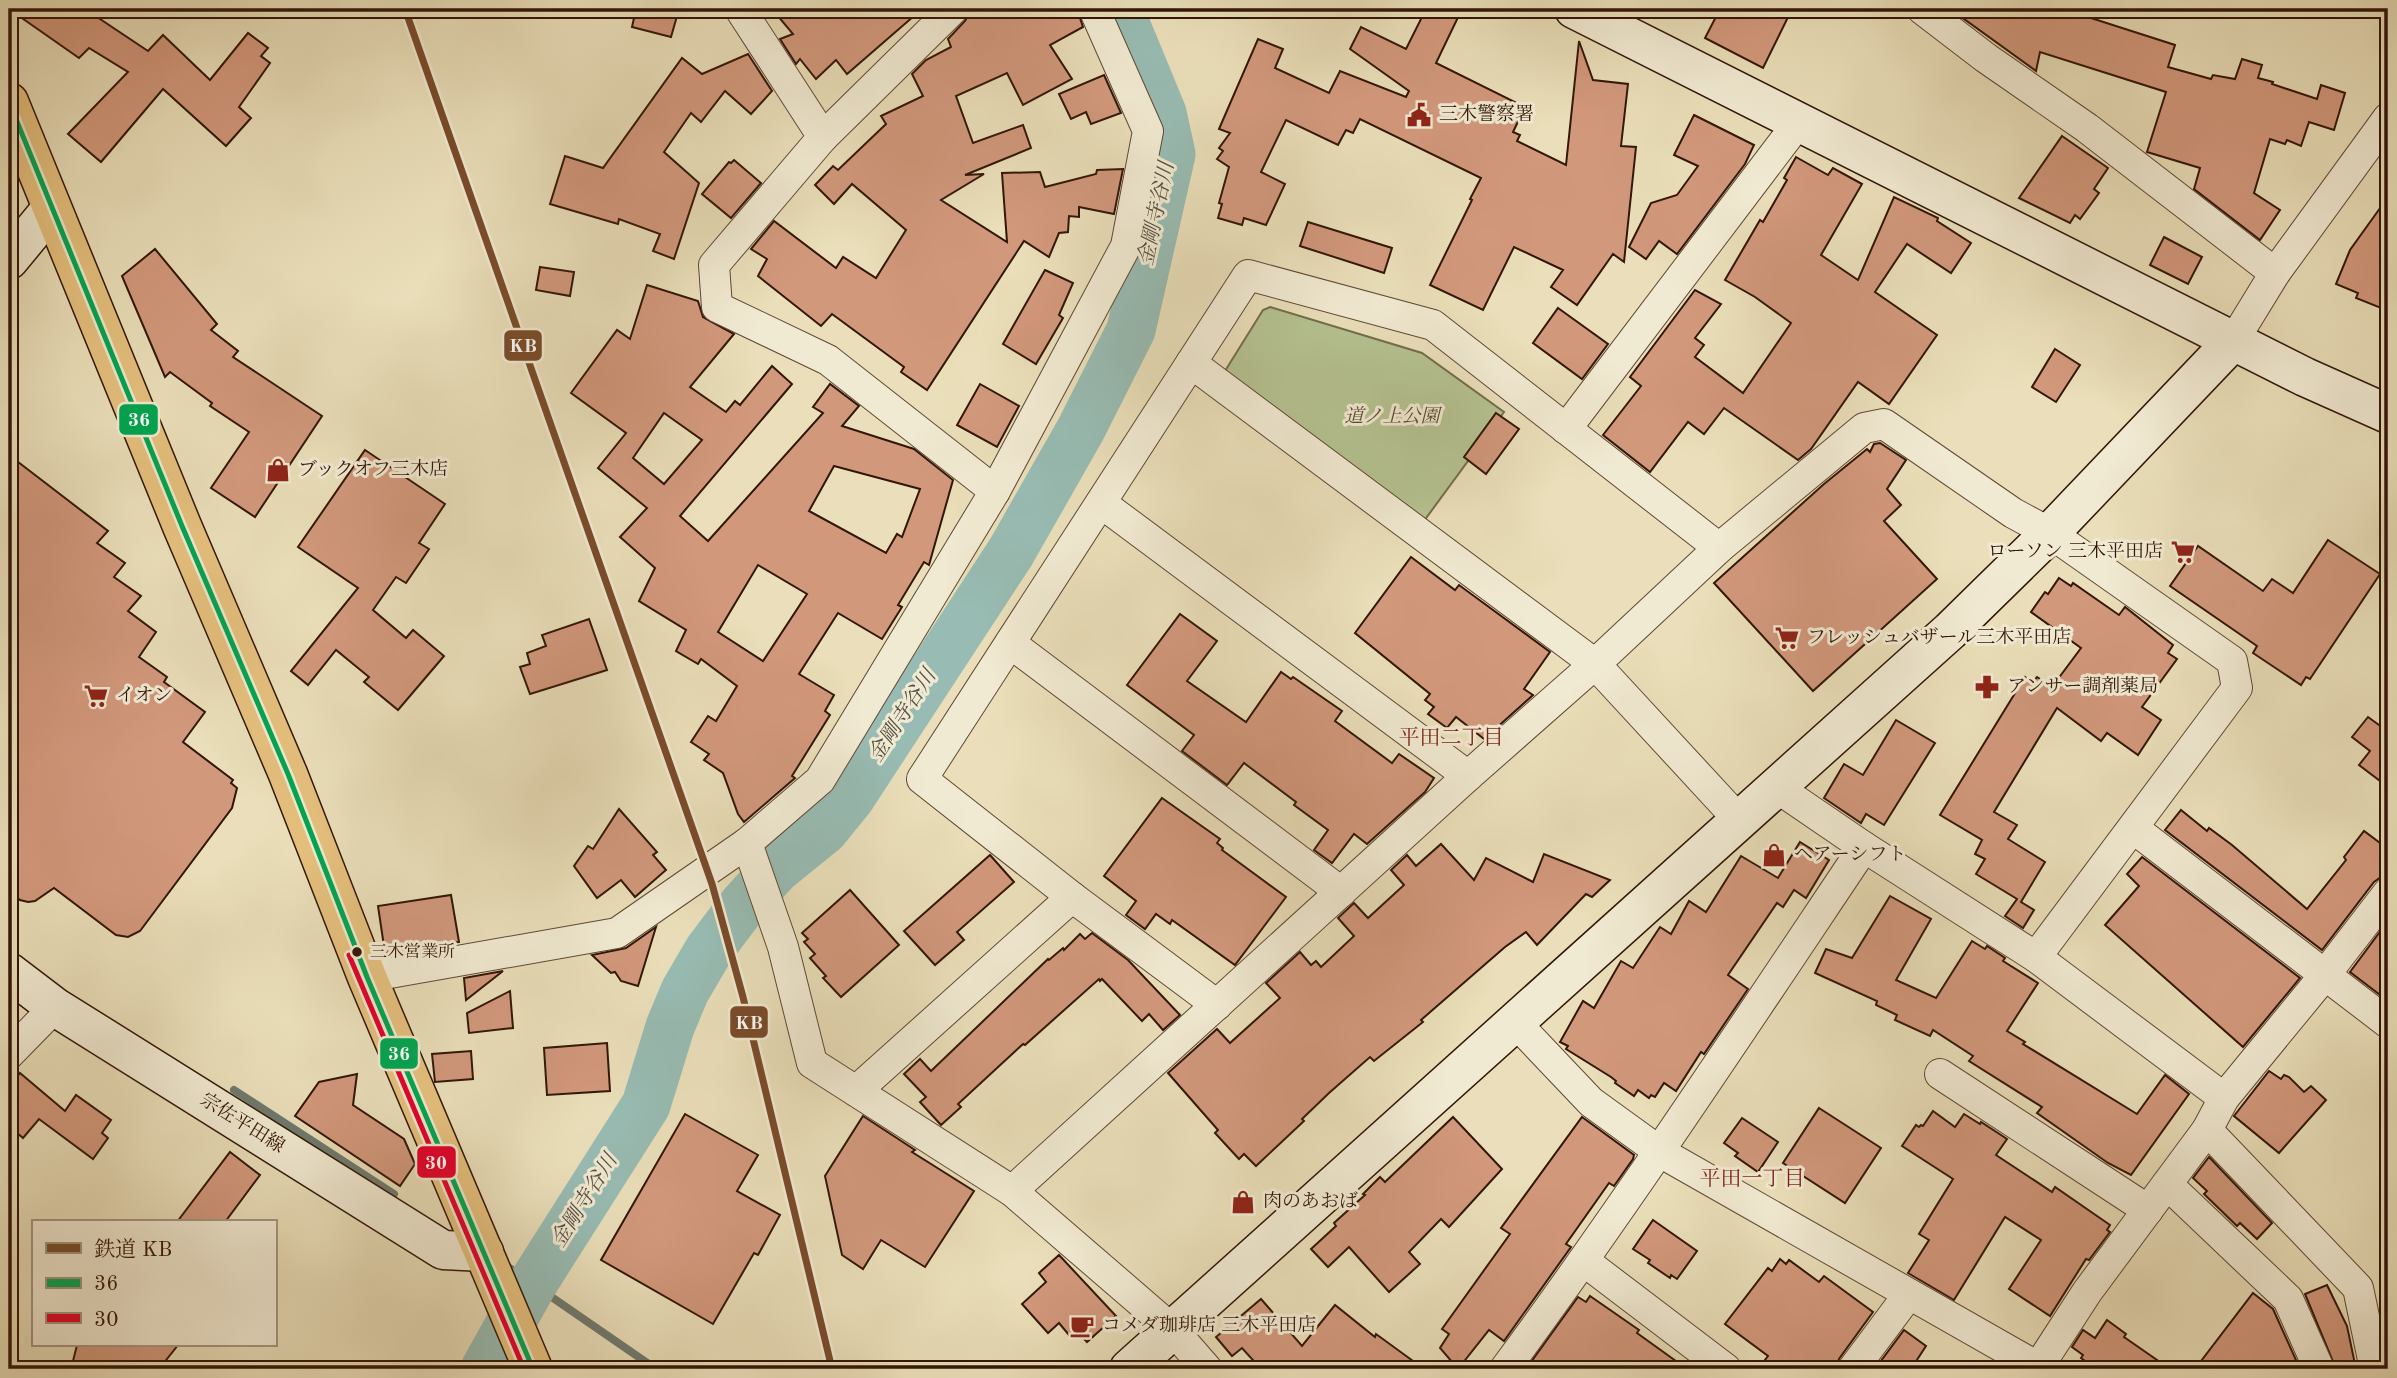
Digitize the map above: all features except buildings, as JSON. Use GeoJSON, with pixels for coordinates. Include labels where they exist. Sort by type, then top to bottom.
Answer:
{"type":"FeatureCollection","features":[{"type":"Feature","properties":{"kind":"main road"},"geometry":{"type":"LineString","coordinates":[[9,102],[51,209],[288,774],[367,977],[533,1369]]}},
{"type":"Feature","properties":{"kind":"street"},"geometry":{"type":"LineString","coordinates":[[740,9],[823,137]]}},
{"type":"Feature","properties":{"kind":"street"},"geometry":{"type":"LineString","coordinates":[[953,9],[823,137],[714,265],[717,307],[828,360],[995,491]]}},
{"type":"Feature","properties":{"kind":"street"},"geometry":{"type":"LineString","coordinates":[[367,977],[617,933],[747,843],[820,780],[995,491],[1126,246],[1148,131],[1094,9]]}},
{"type":"Feature","properties":{"kind":"street"},"geometry":{"type":"LineString","coordinates":[[1574,9],[2305,377],[2388,414]]}},
{"type":"Feature","properties":{"kind":"street"},"geometry":{"type":"LineString","coordinates":[[1922,9],[1986,58],[2087,128],[2275,273]]}},
{"type":"Feature","properties":{"kind":"street"},"geometry":{"type":"LineString","coordinates":[[1129,1369],[1950,631],[2050,533],[2234,340],[2275,273],[2388,118]]}},
{"type":"Feature","properties":{"kind":"street"},"geometry":{"type":"LineString","coordinates":[[1566,429],[1798,123]]}},
{"type":"Feature","properties":{"kind":"street"},"geometry":{"type":"LineString","coordinates":[[9,260],[51,209]]}},
{"type":"Feature","properties":{"kind":"street"},"geometry":{"type":"LineString","coordinates":[[1217,1005],[1072,897],[922,779],[1248,275],[1433,325],[1718,548]]}},
{"type":"Feature","properties":{"kind":"street"},"geometry":{"type":"LineString","coordinates":[[1191,363],[1595,664],[1739,820]]}},
{"type":"Feature","properties":{"kind":"street"},"geometry":{"type":"LineString","coordinates":[[1012,1191],[1595,664],[1718,548],[1864,428],[1884,424],[2013,513],[2050,533],[2232,661],[2237,688],[2036,957]]}},
{"type":"Feature","properties":{"kind":"street"},"geometry":{"type":"LineString","coordinates":[[1101,503],[1468,776]]}},
{"type":"Feature","properties":{"kind":"street"},"geometry":{"type":"LineString","coordinates":[[1010,643],[1341,892]]}},
{"type":"Feature","properties":{"kind":"street"},"geometry":{"type":"LineString","coordinates":[[1776,787],[2036,957],[2224,1098]]}},
{"type":"Feature","properties":{"kind":"street"},"geometry":{"type":"LineString","coordinates":[[2133,828],[2388,1023]]}},
{"type":"Feature","properties":{"kind":"street"},"geometry":{"type":"LineString","coordinates":[[747,843],[783,947],[812,1063],[1012,1191],[1173,1330],[1207,1369]]}},
{"type":"Feature","properties":{"kind":"street"},"geometry":{"type":"LineString","coordinates":[[1505,1369],[1660,1152],[1864,847]]}},
{"type":"Feature","properties":{"kind":"street"},"geometry":{"type":"LineString","coordinates":[[1515,1022],[1591,1102],[1660,1152],[2038,1368],[2087,1292],[2207,1130],[2224,1098],[2388,893]]}},
{"type":"Feature","properties":{"kind":"street"},"geometry":{"type":"LineString","coordinates":[[856,1091],[1072,897]]}},
{"type":"Feature","properties":{"kind":"street","name":"宗佐平田線"},"geometry":{"type":"LineString","coordinates":[[9,972],[55,1007],[443,1250],[487,1260]]}},
{"type":"Feature","properties":{"kind":"street"},"geometry":{"type":"LineString","coordinates":[[9,1054],[55,1007]]}},
{"type":"Feature","properties":{"kind":"street"},"geometry":{"type":"LineString","coordinates":[[1940,1074],[2148,1210]]}},
{"type":"Feature","properties":{"kind":"street"},"geometry":{"type":"LineString","coordinates":[[2207,1130],[2358,1288],[2375,1369]]}},
{"type":"Feature","properties":{"kind":"street"},"geometry":{"type":"LineString","coordinates":[[2167,1184],[2288,1299],[2319,1369]]}},
{"type":"Feature","properties":{"kind":"street"},"geometry":{"type":"LineString","coordinates":[[1584,1261],[1726,1369]]}},
{"type":"Feature","properties":{"kind":"street"},"geometry":{"type":"LineString","coordinates":[[1853,1369],[1909,1294]]}},
{"type":"Feature","properties":{"kind":"green space","name":"道ノ上公園"},"geometry":{"type":"Polygon","coordinates":[[[1270,307],[1422,353],[1504,412],[1421,525],[1225,371],[1263,310],[1270,307]]]}},
{"type":"Feature","properties":{"kind":"waterway","name":"金剛寺谷川"},"geometry":{"type":"LineString","coordinates":[[485,1369],[533,1283],[646,1105],[670,1027],[685,991],[709,950],[743,905],[776,869],[824,830],[850,798],[1011,552],[1081,429],[1131,330],[1171,154],[1162,113],[1119,9]]}},
{"type":"Feature","properties":{"kind":"waterway"},"geometry":{"type":"LineString","coordinates":[[234,1090],[394,1194]]}},
{"type":"Feature","properties":{"kind":"waterway"},"geometry":{"type":"LineString","coordinates":[[508,1267],[656,1369]]}},
{"type":"Feature","properties":{"kind":"rail line","name":"KB"},"geometry":{"type":"LineString","coordinates":[[405,9],[712,884],[743,997],[832,1369]]}},
{"type":"Feature","properties":{"kind":"transit line","name":"36"},"geometry":{"type":"LineString","coordinates":[[9,102],[182,526],[288,774],[367,977],[533,1369]]}},
{"type":"Feature","properties":{"kind":"transit line","name":"30"},"geometry":{"type":"LineString","coordinates":[[349,955],[524,1369]]}},
{"type":"Feature","properties":{"kind":"place","name":"三木警察署"},"geometry":{"type":"Point","coordinates":[1419,115]}},
{"type":"Feature","properties":{"kind":"place","name":"ブックオフ三木店"},"geometry":{"type":"Point","coordinates":[278,470]}},
{"type":"Feature","properties":{"kind":"place","name":"ローソン 三木平田店"},"geometry":{"type":"Point","coordinates":[2183,552]}},
{"type":"Feature","properties":{"kind":"place","name":"フレッシュバザール三木平田店"},"geometry":{"type":"Point","coordinates":[1787,638]}},
{"type":"Feature","properties":{"kind":"place","name":"アンサー調剤薬局"},"geometry":{"type":"Point","coordinates":[1987,687]}},
{"type":"Feature","properties":{"kind":"place","name":"イオン"},"geometry":{"type":"Point","coordinates":[96,696]}},
{"type":"Feature","properties":{"kind":"place","name":"ヘアーシフト"},"geometry":{"type":"Point","coordinates":[1774,855]}},
{"type":"Feature","properties":{"kind":"place","name":"三木営業所"},"geometry":{"type":"Point","coordinates":[357,952]}},
{"type":"Feature","properties":{"kind":"place","name":"肉のあおば"},"geometry":{"type":"Point","coordinates":[1243,1202]}},
{"type":"Feature","properties":{"kind":"place","name":"コメダ珈琲店 三木平田店"},"geometry":{"type":"Point","coordinates":[1082,1326]}},
{"type":"Feature","properties":{"kind":"district","name":"平田二丁目"},"geometry":{"type":"Point","coordinates":[1451,738]}},
{"type":"Feature","properties":{"kind":"district","name":"平田一丁目"},"geometry":{"type":"Point","coordinates":[1752,1179]}}]}
